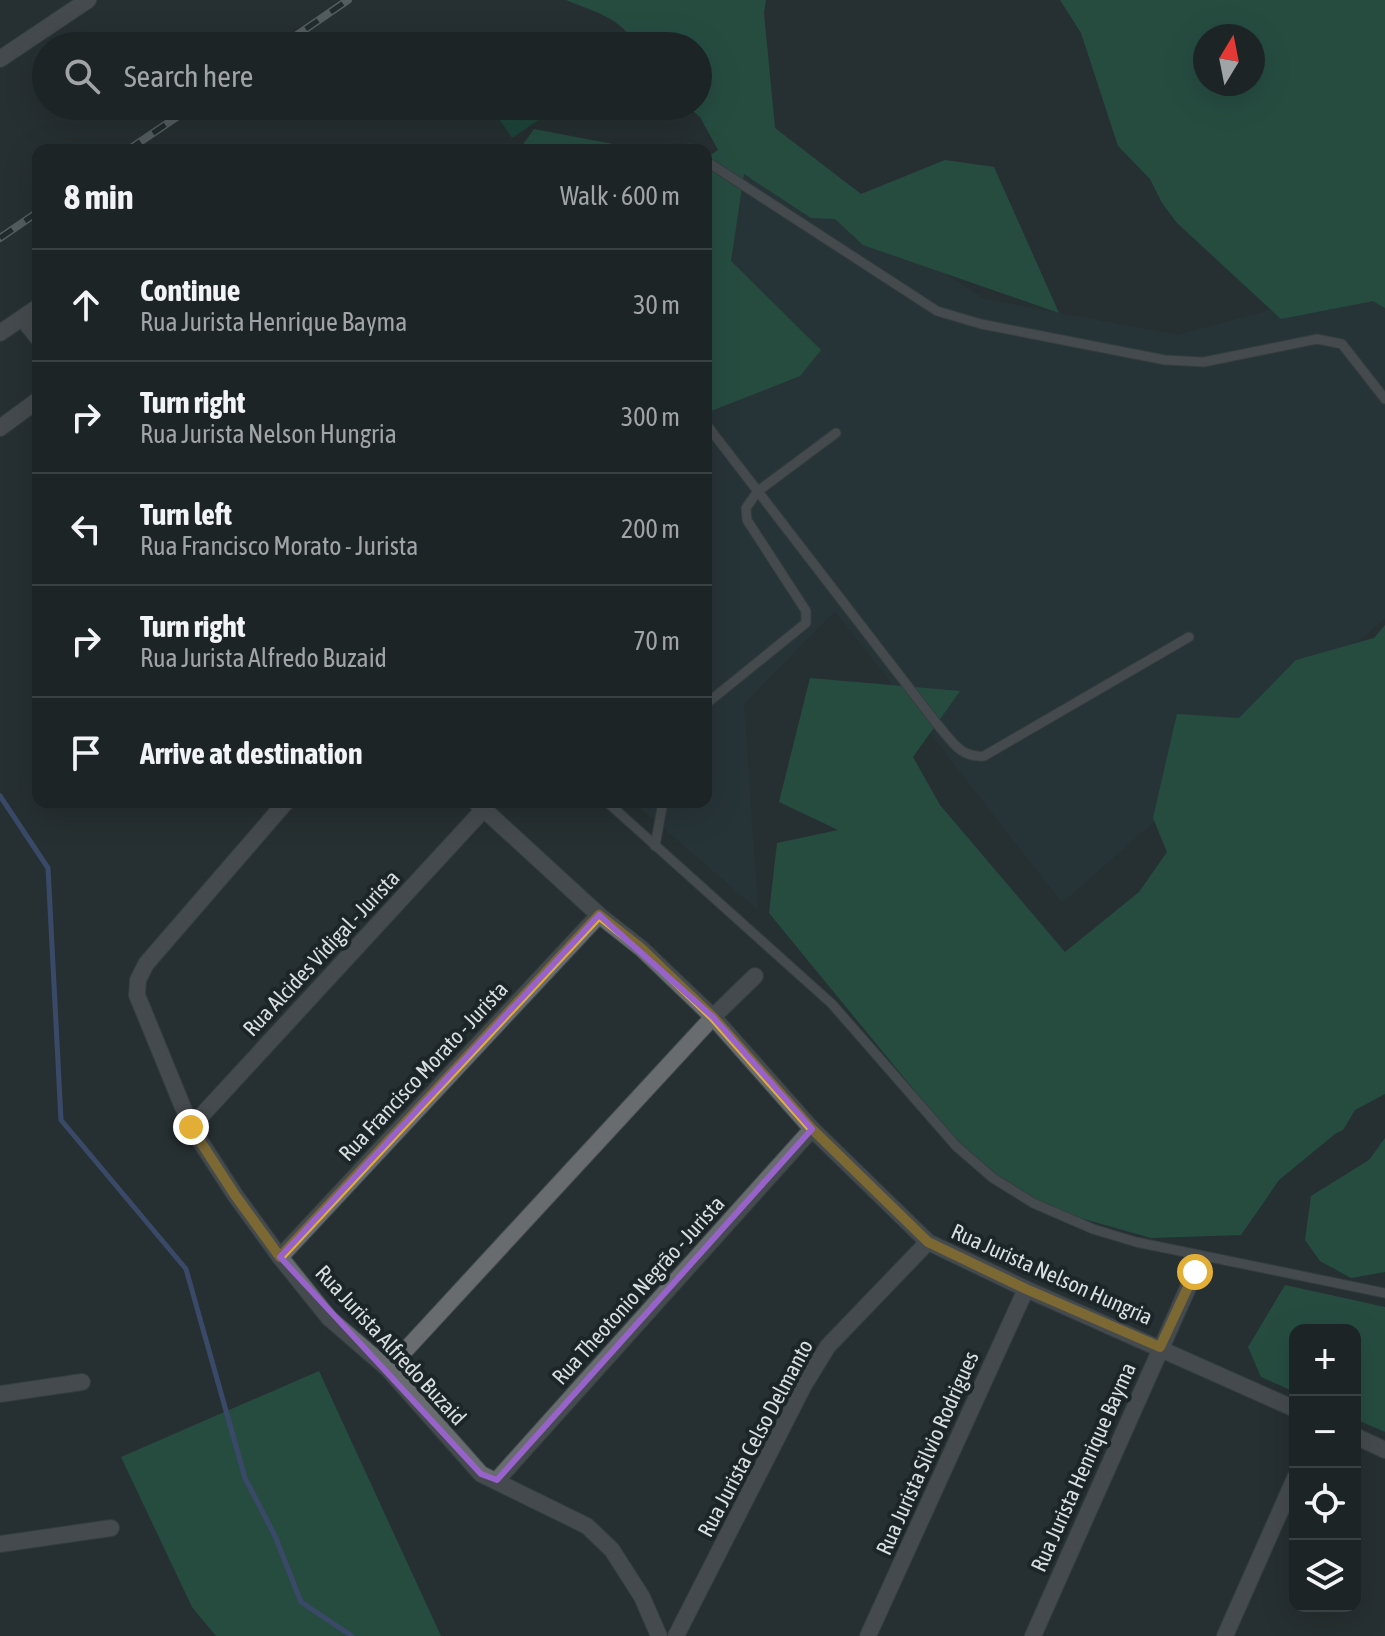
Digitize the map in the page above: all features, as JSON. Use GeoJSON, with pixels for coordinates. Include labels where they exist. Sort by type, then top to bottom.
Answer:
{"type":"FeatureCollection","features":[{"type":"Feature","properties":{"kind":"street"},"geometry":{"type":"LineString","coordinates":[[40,32],[88,0]]}},
{"type":"Feature","properties":{"kind":"street"},"geometry":{"type":"LineString","coordinates":[[0,59],[32,38]]}},
{"type":"Feature","properties":{"kind":"street"},"geometry":{"type":"LineString","coordinates":[[0,333],[32,311]]}},
{"type":"Feature","properties":{"kind":"street"},"geometry":{"type":"LineString","coordinates":[[22,318],[32,330]]}},
{"type":"Feature","properties":{"kind":"street"},"geometry":{"type":"LineString","coordinates":[[0,428],[32,404]]}},
{"type":"Feature","properties":{"kind":"street","name":"Rua Jurista Alfredo Buzaid"},"geometry":{"type":"LineString","coordinates":[[281,808],[146,964],[138,980],[137,995],[191,1127],[235,1195],[329,1318],[388,1369],[481,1474],[587,1526],[612,1550],[642,1597],[659,1636]]}},
{"type":"Feature","properties":{"kind":"street","name":"Rua Alcides Vidigal - Jurista"},"geometry":{"type":"LineString","coordinates":[[191,1127],[478,808]]}},
{"type":"Feature","properties":{"kind":"street","name":"Rua Jurista Nelson Hungria"},"geometry":{"type":"LineString","coordinates":[[482,808],[599,915],[642,949],[713,1017],[812,1129],[928,1242],[1289,1406]]}},
{"type":"Feature","properties":{"kind":"street","name":"Rua Francisco Morato - Jurista"},"geometry":{"type":"LineString","coordinates":[[280,1257],[599,915]]}},
{"type":"Feature","properties":{"kind":"street"},"geometry":{"type":"LineString","coordinates":[[388,1369],[713,1017],[755,976]]}},
{"type":"Feature","properties":{"kind":"street","name":"Rua Theotonio Negrão - Jurista"},"geometry":{"type":"LineString","coordinates":[[497,1480],[812,1129]]}},
{"type":"Feature","properties":{"kind":"street","name":"Rua Jurista Celso Delmanto"},"geometry":{"type":"LineString","coordinates":[[676,1636],[804,1385],[828,1346],[928,1242]]}},
{"type":"Feature","properties":{"kind":"street","name":"Rua Jurista Henrique Bayma"},"geometry":{"type":"LineString","coordinates":[[1033,1636],[1195,1272]]}},
{"type":"Feature","properties":{"kind":"street","name":"Rua Jurista Silvio Rodrigues"},"geometry":{"type":"LineString","coordinates":[[868,1636],[1026,1289]]}},
{"type":"Feature","properties":{"kind":"street"},"geometry":{"type":"LineString","coordinates":[[0,1394],[82,1382]]}},
{"type":"Feature","properties":{"kind":"street"},"geometry":{"type":"LineString","coordinates":[[1361,1439],[1385,1450]]}},
{"type":"Feature","properties":{"kind":"street"},"geometry":{"type":"LineString","coordinates":[[1225,1636],[1289,1492]]}},
{"type":"Feature","properties":{"kind":"street"},"geometry":{"type":"LineString","coordinates":[[0,1544],[111,1528]]}},
{"type":"Feature","properties":{"kind":"lane"},"geometry":{"type":"LineString","coordinates":[[712,165],[937,311],[981,324],[1165,360],[1204,362],[1317,339],[1342,344],[1385,399]]}},
{"type":"Feature","properties":{"kind":"lane"},"geometry":{"type":"LineString","coordinates":[[712,432],[937,724],[962,752],[971,757],[984,756],[1189,637]]}},
{"type":"Feature","properties":{"kind":"lane"},"geometry":{"type":"LineString","coordinates":[[712,699],[806,623],[806,611],[747,520],[746,508],[758,491],[836,433]]}},
{"type":"Feature","properties":{"kind":"lane"},"geometry":{"type":"LineString","coordinates":[[614,808],[832,1004],[956,1146],[993,1178],[1093,1229],[1136,1242],[1385,1293]]}},
{"type":"Feature","properties":{"kind":"lane"},"geometry":{"type":"LineString","coordinates":[[655,846],[662,808]]}},
{"type":"Feature","properties":{"kind":"highlighted area"},"geometry":{"type":"Polygon","coordinates":[[[599,915],[713,1017],[812,1129],[497,1480],[481,1474],[280,1257],[599,915]]]}},
{"type":"Feature","properties":{"kind":"shaded area"},"geometry":{"type":"Polygon","coordinates":[[[768,157],[984,299],[1178,335],[1371,282],[1385,292],[1385,618],[1062,903],[835,611],[744,704],[758,910],[640,808],[712,808],[712,200],[768,157]]]}},
{"type":"Feature","properties":{"kind":"green space"},"geometry":{"type":"Polygon","coordinates":[[[566,0],[766,0],[764,13],[775,128],[861,194],[945,160],[994,167],[1059,313],[863,245],[835,219],[811,218],[744,174],[731,261],[821,350],[800,376],[712,411],[712,154],[718,150],[702,120],[712,120],[712,32],[626,32],[596,12],[566,0]]]}},
{"type":"Feature","properties":{"kind":"green space"},"geometry":{"type":"Polygon","coordinates":[[[1060,0],[1385,0],[1385,308],[1373,301],[1281,319],[1177,223],[1150,179],[1118,146],[1081,33],[1060,0]]]}},
{"type":"Feature","properties":{"kind":"green space"},"geometry":{"type":"Polygon","coordinates":[[[500,120],[538,120],[512,138],[500,120]]]}},
{"type":"Feature","properties":{"kind":"green space"},"geometry":{"type":"Polygon","coordinates":[[[534,129],[613,144],[523,144],[534,129]]]}},
{"type":"Feature","properties":{"kind":"green space"},"geometry":{"type":"Polygon","coordinates":[[[1385,625],[1385,1094],[1355,1110],[1343,1130],[1279,1180],[1241,1235],[1151,1238],[1038,1206],[978,1168],[769,913],[777,843],[838,830],[779,802],[810,678],[960,691],[913,757],[940,805],[1065,952],[1139,892],[1167,852],[1153,818],[1177,714],[1239,718],[1296,660],[1374,638],[1385,625]]]}},
{"type":"Feature","properties":{"kind":"green space"},"geometry":{"type":"Polygon","coordinates":[[[1385,1138],[1385,1272],[1351,1278],[1320,1261],[1305,1240],[1311,1196],[1369,1160],[1385,1138]]]}},
{"type":"Feature","properties":{"kind":"green space"},"geometry":{"type":"Polygon","coordinates":[[[1285,1285],[1385,1307],[1385,1432],[1361,1422],[1361,1324],[1289,1324],[1289,1389],[1261,1377],[1248,1347],[1285,1285]]]}},
{"type":"Feature","properties":{"kind":"green space"},"geometry":{"type":"Polygon","coordinates":[[[319,1371],[441,1636],[216,1636],[192,1607],[121,1457],[319,1371]]]}},
{"type":"Feature","properties":{"kind":"waterway"},"geometry":{"type":"LineString","coordinates":[[0,796],[48,868],[61,1120],[186,1269],[245,1478],[275,1536],[301,1602],[352,1636]]}},
{"type":"Feature","properties":{"kind":"railway"},"geometry":{"type":"LineString","coordinates":[[301,32],[348,0]]}},
{"type":"Feature","properties":{"kind":"railway"},"geometry":{"type":"LineString","coordinates":[[137,144],[172,120]]}},
{"type":"Feature","properties":{"kind":"railway"},"geometry":{"type":"LineString","coordinates":[[0,238],[32,216]]}},
{"type":"Feature","properties":{"kind":"route"},"geometry":{"type":"LineString","coordinates":[[191,1127],[280,1257],[599,915],[642,949],[713,1017],[812,1129],[928,1242],[1026,1289],[1160,1347],[1195,1272]]}}]}
